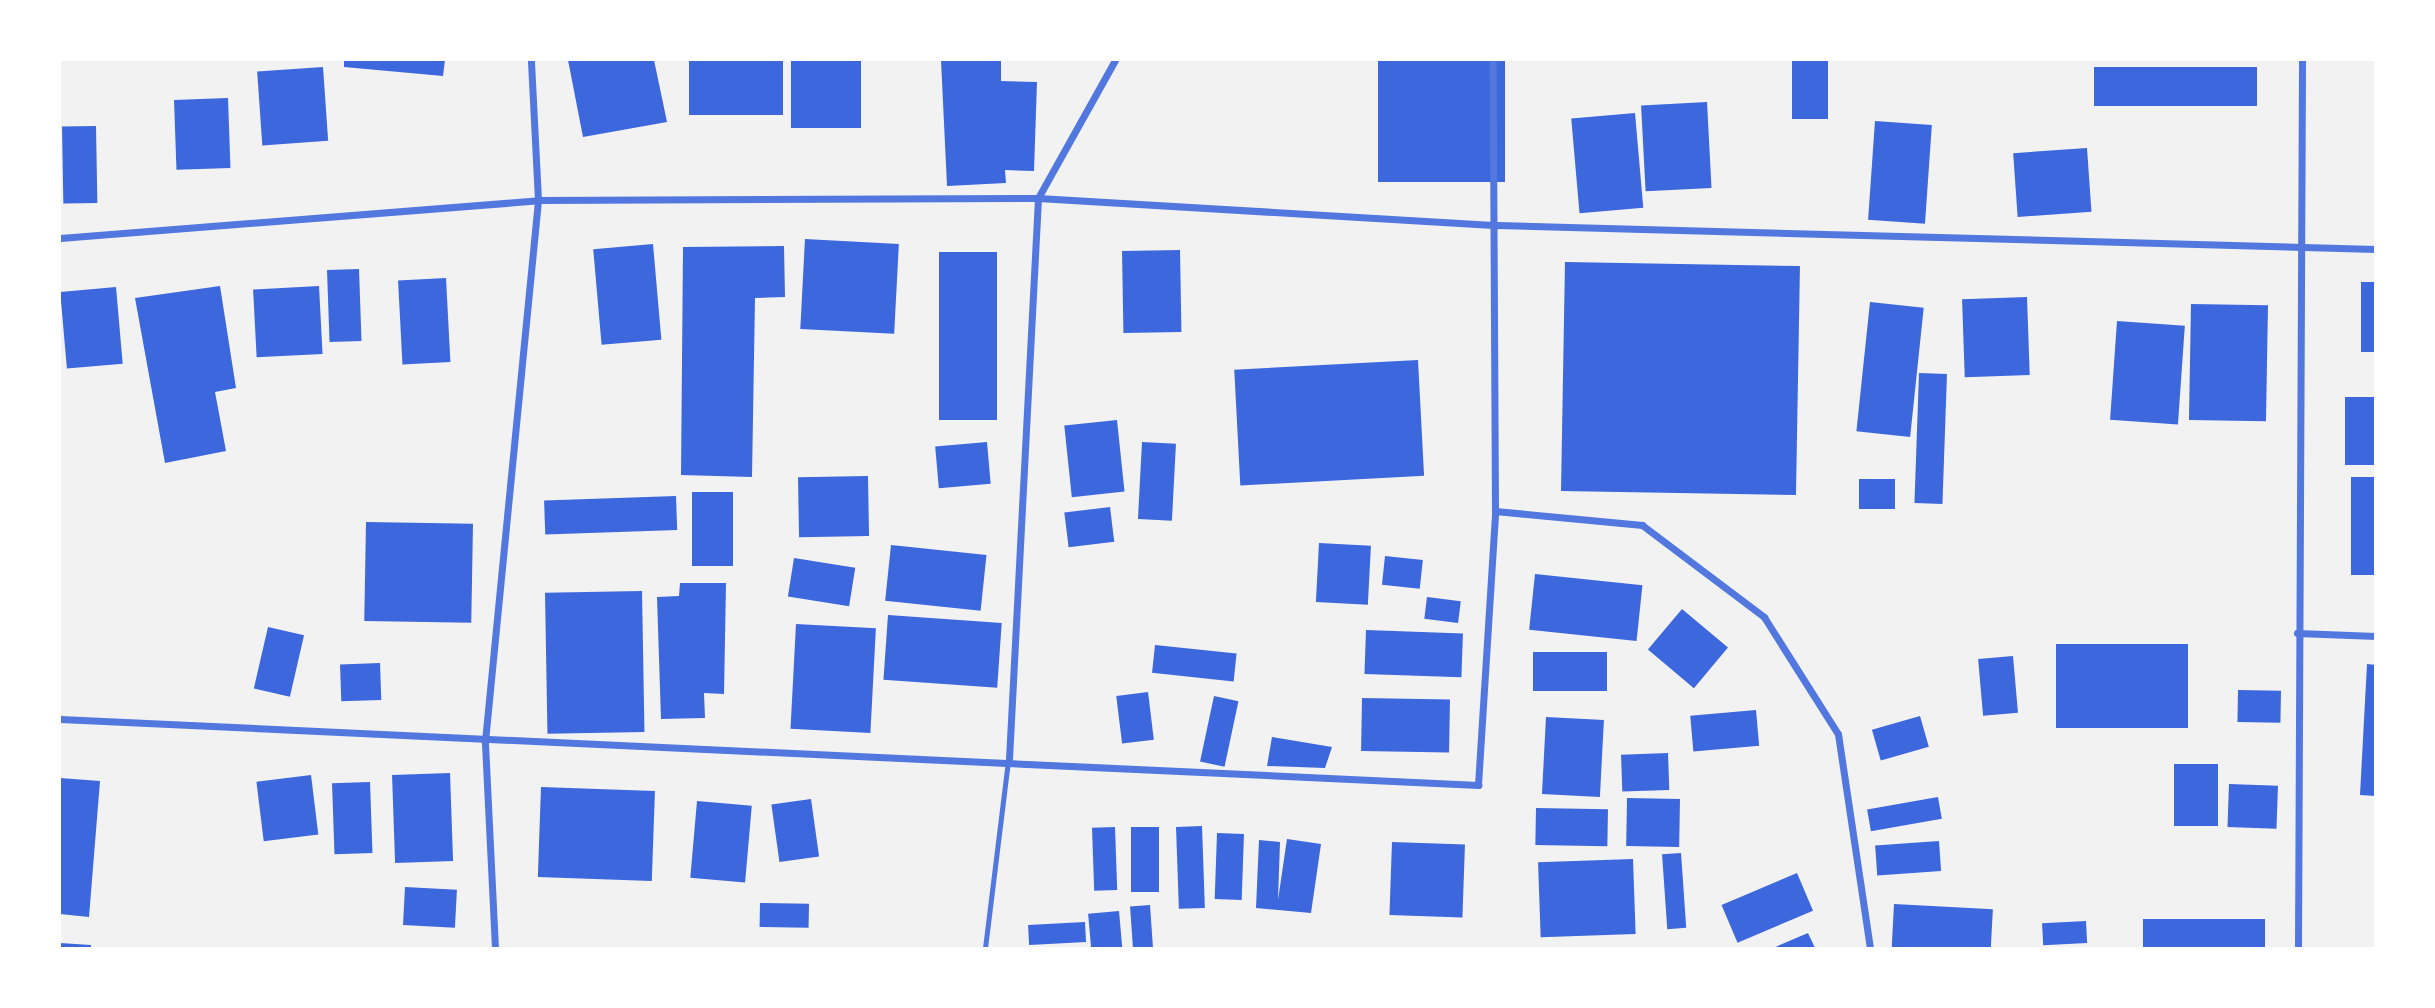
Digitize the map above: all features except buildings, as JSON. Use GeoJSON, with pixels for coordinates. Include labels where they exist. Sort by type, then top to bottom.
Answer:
{"type":"FeatureCollection","features":[{"type":"Feature","properties":{"kind":"street"},"geometry":{"type":"LineString","coordinates":[[495,948],[485,741],[538,200],[531,60]]}},
{"type":"Feature","properties":{"kind":"street"},"geometry":{"type":"LineString","coordinates":[[1009,759],[1038,198],[1115,60]]}},
{"type":"Feature","properties":{"kind":"street"},"geometry":{"type":"LineString","coordinates":[[60,719],[485,741],[1009,759],[1478,785],[1495,511],[1497,225],[1493,60]]}},
{"type":"Feature","properties":{"kind":"street"},"geometry":{"type":"LineString","coordinates":[[2298,948],[2297,634],[2302,60]]}},
{"type":"Feature","properties":{"kind":"street"},"geometry":{"type":"LineString","coordinates":[[60,238],[538,200],[1038,198],[1497,225],[2375,249]]}},
{"type":"Feature","properties":{"kind":"street"},"geometry":{"type":"LineString","coordinates":[[1495,511],[1642,525],[1764,617],[1838,734],[1870,948]]}},
{"type":"Feature","properties":{"kind":"street"},"geometry":{"type":"LineString","coordinates":[[2297,634],[2375,636]]}},
{"type":"Feature","properties":{"kind":"lane"},"geometry":{"type":"LineString","coordinates":[[985,948],[1009,759]]}}]}
